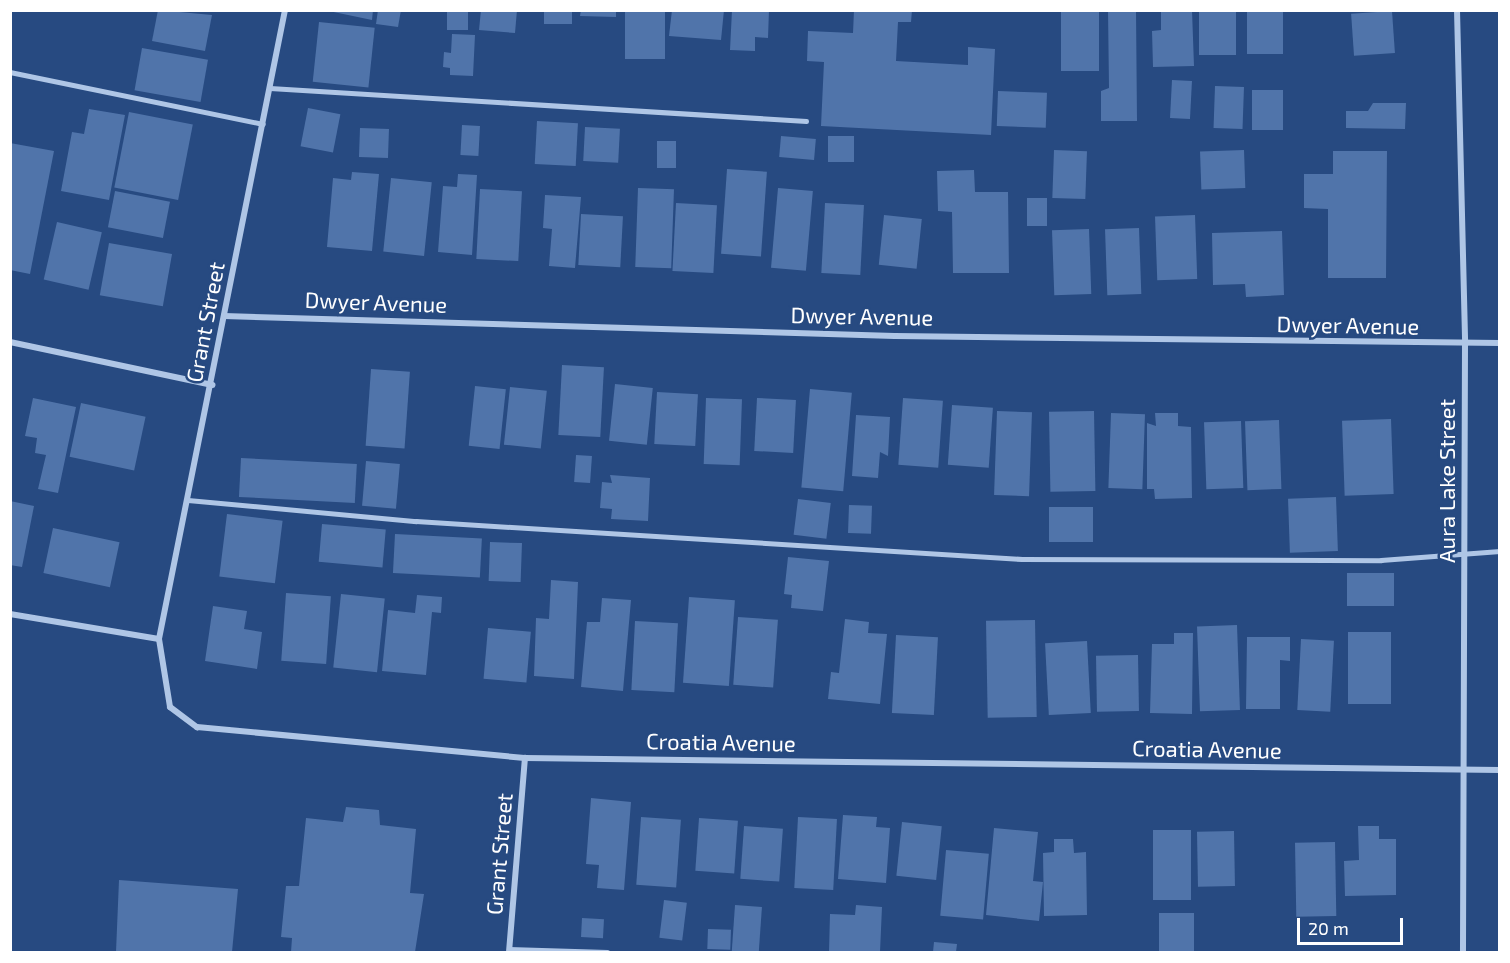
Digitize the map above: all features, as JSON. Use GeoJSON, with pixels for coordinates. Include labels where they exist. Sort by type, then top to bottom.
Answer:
{"type":"FeatureCollection","features":[{"type":"Feature","properties":{"kind":"street","name":"Grant Street"},"geometry":{"type":"LineString","coordinates":[[159,639],[212,384],[285,10]]}},
{"type":"Feature","properties":{"kind":"street","name":"Aura Lake Street"},"geometry":{"type":"LineString","coordinates":[[1457,10],[1465,345],[1463,952]]}},
{"type":"Feature","properties":{"kind":"street","name":"Dwyer Avenue"},"geometry":{"type":"LineString","coordinates":[[224,316],[895,336],[1465,345],[1500,343]]}},
{"type":"Feature","properties":{"kind":"street"},"geometry":{"type":"LineString","coordinates":[[10,342],[212,384]]}},
{"type":"Feature","properties":{"kind":"street"},"geometry":{"type":"LineString","coordinates":[[10,614],[159,639]]}},
{"type":"Feature","properties":{"kind":"street","name":"Croatia Avenue"},"geometry":{"type":"LineString","coordinates":[[159,639],[170,707],[197,727],[525,758],[1500,770]]}},
{"type":"Feature","properties":{"kind":"street","name":"Grant Street"},"geometry":{"type":"LineString","coordinates":[[509,951],[525,758]]}},
{"type":"Feature","properties":{"kind":"lane"},"geometry":{"type":"LineString","coordinates":[[10,72],[263,124]]}},
{"type":"Feature","properties":{"kind":"lane"},"geometry":{"type":"LineString","coordinates":[[270,88],[806,121]]}},
{"type":"Feature","properties":{"kind":"lane"},"geometry":{"type":"LineString","coordinates":[[188,500],[416,521],[1022,559],[1382,560],[1465,551],[1500,551]]}},
{"type":"Feature","properties":{"kind":"lane"},"geometry":{"type":"LineString","coordinates":[[509,951],[607,952]]}},
{"type":"Feature","properties":{"kind":"building"},"geometry":{"type":"Polygon","coordinates":[[[158,10],[212,15],[205,51],[152,41],[158,10]]]}},
{"type":"Feature","properties":{"kind":"building"},"geometry":{"type":"Polygon","coordinates":[[[324,10],[373,10],[372,20],[324,10]]]}},
{"type":"Feature","properties":{"kind":"building"},"geometry":{"type":"Polygon","coordinates":[[[378,10],[401,10],[398,27],[376,24],[378,10]]]}},
{"type":"Feature","properties":{"kind":"building"},"geometry":{"type":"Polygon","coordinates":[[[447,10],[468,10],[468,30],[447,30],[447,10]]]}},
{"type":"Feature","properties":{"kind":"building"},"geometry":{"type":"Polygon","coordinates":[[[481,10],[517,10],[515,33],[479,30],[481,10]]]}},
{"type":"Feature","properties":{"kind":"building"},"geometry":{"type":"Polygon","coordinates":[[[544,10],[572,10],[572,24],[544,24],[544,10]]]}},
{"type":"Feature","properties":{"kind":"building"},"geometry":{"type":"Polygon","coordinates":[[[581,10],[616,10],[616,17],[580,16],[581,10]]]}},
{"type":"Feature","properties":{"kind":"building"},"geometry":{"type":"Polygon","coordinates":[[[625,10],[665,10],[665,59],[625,59],[625,10]]]}},
{"type":"Feature","properties":{"kind":"building"},"geometry":{"type":"Polygon","coordinates":[[[672,10],[724,10],[721,40],[669,36],[672,10]]]}},
{"type":"Feature","properties":{"kind":"building"},"geometry":{"type":"Polygon","coordinates":[[[732,10],[769,10],[768,38],[755,37],[755,51],[730,50],[732,10]]]}},
{"type":"Feature","properties":{"kind":"building"},"geometry":{"type":"Polygon","coordinates":[[[854,10],[912,10],[911,22],[898,22],[896,61],[968,65],[968,47],[995,49],[991,135],[821,126],[824,62],[807,61],[808,31],[853,33],[854,10]]]}},
{"type":"Feature","properties":{"kind":"building"},"geometry":{"type":"Polygon","coordinates":[[[1061,10],[1099,10],[1099,71],[1061,71],[1061,10]]]}},
{"type":"Feature","properties":{"kind":"building"},"geometry":{"type":"Polygon","coordinates":[[[1108,10],[1136,10],[1137,121],[1101,121],[1101,91],[1109,88],[1108,10]]]}},
{"type":"Feature","properties":{"kind":"building"},"geometry":{"type":"Polygon","coordinates":[[[1161,10],[1192,10],[1194,66],[1153,67],[1152,31],[1161,30],[1161,10]]]}},
{"type":"Feature","properties":{"kind":"building"},"geometry":{"type":"Polygon","coordinates":[[[1199,10],[1236,10],[1236,55],[1199,55],[1199,10]]]}},
{"type":"Feature","properties":{"kind":"building"},"geometry":{"type":"Polygon","coordinates":[[[1247,10],[1283,10],[1283,54],[1247,54],[1247,10]]]}},
{"type":"Feature","properties":{"kind":"building"},"geometry":{"type":"Polygon","coordinates":[[[1392,11],[1395,53],[1354,56],[1351,14],[1392,11]]]}},
{"type":"Feature","properties":{"kind":"building"},"geometry":{"type":"Polygon","coordinates":[[[319,22],[375,28],[368,88],[313,82],[319,22]]]}},
{"type":"Feature","properties":{"kind":"building"},"geometry":{"type":"Polygon","coordinates":[[[452,34],[475,35],[473,76],[450,75],[450,68],[443,67],[444,52],[451,53],[452,34]]]}},
{"type":"Feature","properties":{"kind":"building"},"geometry":{"type":"Polygon","coordinates":[[[142,48],[208,60],[201,102],[135,90],[142,48]]]}},
{"type":"Feature","properties":{"kind":"building"},"geometry":{"type":"Polygon","coordinates":[[[1172,80],[1192,81],[1190,119],[1170,118],[1172,80]]]}},
{"type":"Feature","properties":{"kind":"building"},"geometry":{"type":"Polygon","coordinates":[[[1215,86],[1244,87],[1243,129],[1214,128],[1215,86]]]}},
{"type":"Feature","properties":{"kind":"building"},"geometry":{"type":"Polygon","coordinates":[[[1252,90],[1283,90],[1283,130],[1252,130],[1252,90]]]}},
{"type":"Feature","properties":{"kind":"building"},"geometry":{"type":"Polygon","coordinates":[[[998,91],[1047,93],[1046,128],[997,126],[998,91]]]}},
{"type":"Feature","properties":{"kind":"building"},"geometry":{"type":"Polygon","coordinates":[[[1373,103],[1406,103],[1405,129],[1346,128],[1346,111],[1368,111],[1373,103]]]}},
{"type":"Feature","properties":{"kind":"building"},"geometry":{"type":"Polygon","coordinates":[[[308,108],[340,114],[333,153],[301,146],[308,108]]]}},
{"type":"Feature","properties":{"kind":"building"},"geometry":{"type":"Polygon","coordinates":[[[89,109],[125,115],[109,200],[61,191],[72,132],[84,134],[89,109]]]}},
{"type":"Feature","properties":{"kind":"building"},"geometry":{"type":"Polygon","coordinates":[[[129,112],[193,124],[178,200],[114,188],[129,112]]]}},
{"type":"Feature","properties":{"kind":"building"},"geometry":{"type":"Polygon","coordinates":[[[537,121],[578,123],[576,166],[535,164],[537,121]]]}},
{"type":"Feature","properties":{"kind":"building"},"geometry":{"type":"Polygon","coordinates":[[[462,125],[480,126],[478,156],[460,155],[462,125]]]}},
{"type":"Feature","properties":{"kind":"building"},"geometry":{"type":"Polygon","coordinates":[[[585,127],[620,129],[618,163],[583,161],[585,127]]]}},
{"type":"Feature","properties":{"kind":"building"},"geometry":{"type":"Polygon","coordinates":[[[360,128],[389,129],[388,158],[359,157],[360,128]]]}},
{"type":"Feature","properties":{"kind":"building"},"geometry":{"type":"Polygon","coordinates":[[[781,136],[816,139],[814,160],[779,157],[781,136]]]}},
{"type":"Feature","properties":{"kind":"building"},"geometry":{"type":"Polygon","coordinates":[[[828,136],[854,136],[854,162],[828,162],[828,136]]]}},
{"type":"Feature","properties":{"kind":"building"},"geometry":{"type":"Polygon","coordinates":[[[657,141],[676,141],[676,168],[657,168],[657,141]]]}},
{"type":"Feature","properties":{"kind":"building"},"geometry":{"type":"Polygon","coordinates":[[[10,143],[54,151],[30,274],[10,270],[10,143]]]}},
{"type":"Feature","properties":{"kind":"building"},"geometry":{"type":"Polygon","coordinates":[[[1054,150],[1087,151],[1085,199],[1052,198],[1054,150]]]}},
{"type":"Feature","properties":{"kind":"building"},"geometry":{"type":"Polygon","coordinates":[[[1244,150],[1245,188],[1201,190],[1200,152],[1244,150]]]}},
{"type":"Feature","properties":{"kind":"building"},"geometry":{"type":"Polygon","coordinates":[[[1333,151],[1387,151],[1386,278],[1328,278],[1328,209],[1304,208],[1304,174],[1333,174],[1333,151]]]}},
{"type":"Feature","properties":{"kind":"building"},"geometry":{"type":"Polygon","coordinates":[[[727,169],[767,172],[761,257],[721,254],[727,169]]]}},
{"type":"Feature","properties":{"kind":"building"},"geometry":{"type":"Polygon","coordinates":[[[974,170],[975,192],[1008,192],[1009,273],[953,273],[952,212],[938,211],[937,171],[974,170]]]}},
{"type":"Feature","properties":{"kind":"building"},"geometry":{"type":"Polygon","coordinates":[[[352,172],[379,174],[372,251],[327,247],[333,178],[351,180],[352,172]]]}},
{"type":"Feature","properties":{"kind":"building"},"geometry":{"type":"Polygon","coordinates":[[[458,174],[477,175],[472,255],[438,252],[443,186],[457,187],[458,174]]]}},
{"type":"Feature","properties":{"kind":"building"},"geometry":{"type":"Polygon","coordinates":[[[391,178],[432,182],[424,256],[383,252],[391,178]]]}},
{"type":"Feature","properties":{"kind":"building"},"geometry":{"type":"Polygon","coordinates":[[[638,188],[674,189],[671,268],[635,267],[638,188]]]}},
{"type":"Feature","properties":{"kind":"building"},"geometry":{"type":"Polygon","coordinates":[[[778,188],[813,191],[806,271],[771,268],[778,188]]]}},
{"type":"Feature","properties":{"kind":"building"},"geometry":{"type":"Polygon","coordinates":[[[480,189],[522,191],[518,261],[476,259],[480,189]]]}},
{"type":"Feature","properties":{"kind":"building"},"geometry":{"type":"Polygon","coordinates":[[[115,191],[170,202],[163,238],[108,227],[115,191]]]}},
{"type":"Feature","properties":{"kind":"building"},"geometry":{"type":"Polygon","coordinates":[[[545,195],[581,197],[575,268],[549,266],[552,229],[543,228],[545,195]]]}},
{"type":"Feature","properties":{"kind":"building"},"geometry":{"type":"Polygon","coordinates":[[[1027,198],[1047,198],[1047,226],[1027,226],[1027,198]]]}},
{"type":"Feature","properties":{"kind":"building"},"geometry":{"type":"Polygon","coordinates":[[[676,203],[717,205],[713,273],[672,271],[676,203]]]}},
{"type":"Feature","properties":{"kind":"building"},"geometry":{"type":"Polygon","coordinates":[[[825,203],[864,205],[860,275],[821,273],[825,203]]]}},
{"type":"Feature","properties":{"kind":"building"},"geometry":{"type":"Polygon","coordinates":[[[581,214],[623,216],[620,267],[578,265],[581,214]]]}},
{"type":"Feature","properties":{"kind":"building"},"geometry":{"type":"Polygon","coordinates":[[[884,215],[922,219],[917,269],[879,265],[884,215]]]}},
{"type":"Feature","properties":{"kind":"building"},"geometry":{"type":"Polygon","coordinates":[[[1195,215],[1197,279],[1157,280],[1155,216],[1195,215]]]}},
{"type":"Feature","properties":{"kind":"building"},"geometry":{"type":"Polygon","coordinates":[[[57,222],[102,232],[89,290],[44,279],[57,222]]]}},
{"type":"Feature","properties":{"kind":"building"},"geometry":{"type":"Polygon","coordinates":[[[1139,228],[1141,294],[1107,295],[1105,229],[1139,228]]]}},
{"type":"Feature","properties":{"kind":"building"},"geometry":{"type":"Polygon","coordinates":[[[1089,229],[1091,294],[1054,295],[1052,230],[1089,229]]]}},
{"type":"Feature","properties":{"kind":"building"},"geometry":{"type":"Polygon","coordinates":[[[1282,231],[1284,295],[1246,297],[1245,284],[1213,285],[1212,233],[1282,231]]]}},
{"type":"Feature","properties":{"kind":"building"},"geometry":{"type":"Polygon","coordinates":[[[109,243],[172,254],[163,306],[100,295],[109,243]]]}},
{"type":"Feature","properties":{"kind":"building"},"geometry":{"type":"Polygon","coordinates":[[[562,365],[604,367],[600,437],[558,435],[562,365]]]}},
{"type":"Feature","properties":{"kind":"building"},"geometry":{"type":"Polygon","coordinates":[[[371,369],[410,372],[405,449],[366,446],[371,369]]]}},
{"type":"Feature","properties":{"kind":"building"},"geometry":{"type":"Polygon","coordinates":[[[615,384],[653,388],[647,445],[609,441],[615,384]]]}},
{"type":"Feature","properties":{"kind":"building"},"geometry":{"type":"Polygon","coordinates":[[[475,386],[506,389],[500,449],[469,446],[475,386]]]}},
{"type":"Feature","properties":{"kind":"building"},"geometry":{"type":"Polygon","coordinates":[[[510,387],[547,391],[541,449],[504,445],[510,387]]]}},
{"type":"Feature","properties":{"kind":"building"},"geometry":{"type":"Polygon","coordinates":[[[810,389],[852,393],[843,491],[801,488],[810,389]]]}},
{"type":"Feature","properties":{"kind":"building"},"geometry":{"type":"Polygon","coordinates":[[[657,392],[698,394],[695,446],[654,444],[657,392]]]}},
{"type":"Feature","properties":{"kind":"building"},"geometry":{"type":"Polygon","coordinates":[[[33,398],[76,407],[58,493],[38,489],[46,455],[35,453],[37,438],[25,436],[33,398]]]}},
{"type":"Feature","properties":{"kind":"building"},"geometry":{"type":"Polygon","coordinates":[[[706,398],[742,399],[740,465],[704,464],[706,398]]]}},
{"type":"Feature","properties":{"kind":"building"},"geometry":{"type":"Polygon","coordinates":[[[757,398],[796,400],[793,453],[754,451],[757,398]]]}},
{"type":"Feature","properties":{"kind":"building"},"geometry":{"type":"Polygon","coordinates":[[[903,398],[943,401],[938,468],[898,465],[903,398]]]}},
{"type":"Feature","properties":{"kind":"building"},"geometry":{"type":"Polygon","coordinates":[[[81,403],[146,417],[134,471],[70,457],[81,403]]]}},
{"type":"Feature","properties":{"kind":"building"},"geometry":{"type":"Polygon","coordinates":[[[952,405],[993,408],[989,468],[948,465],[952,405]]]}},
{"type":"Feature","properties":{"kind":"building"},"geometry":{"type":"Polygon","coordinates":[[[997,411],[1032,412],[1029,496],[994,495],[997,411]]]}},
{"type":"Feature","properties":{"kind":"building"},"geometry":{"type":"Polygon","coordinates":[[[1094,411],[1095,491],[1050,492],[1049,412],[1094,411]]]}},
{"type":"Feature","properties":{"kind":"building"},"geometry":{"type":"Polygon","coordinates":[[[1111,413],[1145,414],[1142,489],[1108,488],[1111,413]]]}},
{"type":"Feature","properties":{"kind":"building"},"geometry":{"type":"Polygon","coordinates":[[[1155,413],[1178,413],[1178,426],[1191,427],[1192,498],[1155,499],[1154,489],[1147,489],[1147,423],[1156,426],[1155,413]]]}},
{"type":"Feature","properties":{"kind":"building"},"geometry":{"type":"Polygon","coordinates":[[[856,415],[890,417],[888,456],[880,452],[878,478],[852,476],[856,415]]]}},
{"type":"Feature","properties":{"kind":"building"},"geometry":{"type":"Polygon","coordinates":[[[1391,419],[1394,494],[1345,496],[1342,421],[1391,419]]]}},
{"type":"Feature","properties":{"kind":"building"},"geometry":{"type":"Polygon","coordinates":[[[1279,420],[1281,489],[1247,490],[1245,421],[1279,420]]]}},
{"type":"Feature","properties":{"kind":"building"},"geometry":{"type":"Polygon","coordinates":[[[1241,421],[1243,488],[1206,489],[1204,422],[1241,421]]]}},
{"type":"Feature","properties":{"kind":"building"},"geometry":{"type":"Polygon","coordinates":[[[576,455],[592,456],[590,483],[574,482],[576,455]]]}},
{"type":"Feature","properties":{"kind":"building"},"geometry":{"type":"Polygon","coordinates":[[[241,458],[357,464],[355,503],[239,497],[241,458]]]}},
{"type":"Feature","properties":{"kind":"building"},"geometry":{"type":"Polygon","coordinates":[[[366,461],[400,464],[396,509],[362,506],[366,461]]]}},
{"type":"Feature","properties":{"kind":"building"},"geometry":{"type":"Polygon","coordinates":[[[610,475],[650,478],[648,521],[611,519],[612,509],[600,508],[602,482],[612,483],[610,475]]]}},
{"type":"Feature","properties":{"kind":"building"},"geometry":{"type":"Polygon","coordinates":[[[1336,497],[1338,551],[1290,553],[1288,499],[1336,497]]]}},
{"type":"Feature","properties":{"kind":"building"},"geometry":{"type":"Polygon","coordinates":[[[798,499],[831,503],[826,539],[794,535],[798,499]]]}},
{"type":"Feature","properties":{"kind":"building"},"geometry":{"type":"Polygon","coordinates":[[[10,501],[34,506],[22,567],[10,565],[10,501]]]}},
{"type":"Feature","properties":{"kind":"building"},"geometry":{"type":"Polygon","coordinates":[[[849,505],[872,506],[871,534],[848,533],[849,505]]]}},
{"type":"Feature","properties":{"kind":"building"},"geometry":{"type":"Polygon","coordinates":[[[1049,507],[1093,507],[1093,542],[1049,542],[1049,507]]]}},
{"type":"Feature","properties":{"kind":"building"},"geometry":{"type":"Polygon","coordinates":[[[227,514],[283,521],[275,583],[219,577],[227,514]]]}},
{"type":"Feature","properties":{"kind":"building"},"geometry":{"type":"Polygon","coordinates":[[[322,524],[386,530],[382,567],[319,562],[322,524]]]}},
{"type":"Feature","properties":{"kind":"building"},"geometry":{"type":"Polygon","coordinates":[[[53,528],[120,542],[110,587],[43,573],[53,528]]]}},
{"type":"Feature","properties":{"kind":"building"},"geometry":{"type":"Polygon","coordinates":[[[395,534],[482,539],[480,577],[393,573],[395,534]]]}},
{"type":"Feature","properties":{"kind":"building"},"geometry":{"type":"Polygon","coordinates":[[[490,542],[522,543],[521,582],[489,581],[490,542]]]}},
{"type":"Feature","properties":{"kind":"building"},"geometry":{"type":"Polygon","coordinates":[[[788,557],[829,561],[823,611],[791,608],[792,595],[784,594],[788,557]]]}},
{"type":"Feature","properties":{"kind":"building"},"geometry":{"type":"Polygon","coordinates":[[[1347,573],[1394,573],[1394,606],[1347,606],[1347,573]]]}},
{"type":"Feature","properties":{"kind":"building"},"geometry":{"type":"Polygon","coordinates":[[[551,580],[578,582],[574,679],[534,676],[536,618],[549,619],[551,580]]]}},
{"type":"Feature","properties":{"kind":"building"},"geometry":{"type":"Polygon","coordinates":[[[286,593],[331,596],[326,664],[281,661],[286,593]]]}},
{"type":"Feature","properties":{"kind":"building"},"geometry":{"type":"Polygon","coordinates":[[[341,594],[385,599],[377,672],[333,668],[341,594]]]}},
{"type":"Feature","properties":{"kind":"building"},"geometry":{"type":"Polygon","coordinates":[[[417,595],[442,597],[441,613],[432,612],[426,675],[382,671],[388,610],[415,613],[417,595]]]}},
{"type":"Feature","properties":{"kind":"building"},"geometry":{"type":"Polygon","coordinates":[[[689,597],[735,600],[729,686],[683,683],[689,597]]]}},
{"type":"Feature","properties":{"kind":"building"},"geometry":{"type":"Polygon","coordinates":[[[602,598],[631,600],[623,691],[581,687],[587,622],[600,622],[602,598]]]}},
{"type":"Feature","properties":{"kind":"building"},"geometry":{"type":"Polygon","coordinates":[[[213,606],[247,611],[244,629],[262,632],[257,669],[205,661],[213,606]]]}},
{"type":"Feature","properties":{"kind":"building"},"geometry":{"type":"Polygon","coordinates":[[[738,617],[778,620],[773,688],[733,685],[738,617]]]}},
{"type":"Feature","properties":{"kind":"building"},"geometry":{"type":"Polygon","coordinates":[[[845,619],[869,622],[868,633],[887,634],[880,704],[828,699],[831,672],[839,673],[845,619]]]}},
{"type":"Feature","properties":{"kind":"building"},"geometry":{"type":"Polygon","coordinates":[[[1035,620],[1037,717],[988,718],[986,621],[1035,620]]]}},
{"type":"Feature","properties":{"kind":"building"},"geometry":{"type":"Polygon","coordinates":[[[635,621],[678,623],[674,692],[631,690],[635,621]]]}},
{"type":"Feature","properties":{"kind":"building"},"geometry":{"type":"Polygon","coordinates":[[[1237,625],[1240,710],[1200,711],[1197,626],[1237,625]]]}},
{"type":"Feature","properties":{"kind":"building"},"geometry":{"type":"Polygon","coordinates":[[[488,628],[531,632],[526,683],[484,679],[488,628]]]}},
{"type":"Feature","properties":{"kind":"building"},"geometry":{"type":"Polygon","coordinates":[[[1348,632],[1391,632],[1391,704],[1348,704],[1348,632]]]}},
{"type":"Feature","properties":{"kind":"building"},"geometry":{"type":"Polygon","coordinates":[[[1174,633],[1193,633],[1192,714],[1150,713],[1152,644],[1174,644],[1174,633]]]}},
{"type":"Feature","properties":{"kind":"building"},"geometry":{"type":"Polygon","coordinates":[[[896,635],[938,637],[934,715],[892,713],[896,635]]]}},
{"type":"Feature","properties":{"kind":"building"},"geometry":{"type":"Polygon","coordinates":[[[1247,637],[1290,637],[1290,661],[1280,660],[1280,709],[1246,709],[1247,637]]]}},
{"type":"Feature","properties":{"kind":"building"},"geometry":{"type":"Polygon","coordinates":[[[1301,639],[1334,641],[1330,712],[1297,710],[1301,639]]]}},
{"type":"Feature","properties":{"kind":"building"},"geometry":{"type":"Polygon","coordinates":[[[1087,641],[1091,713],[1049,715],[1045,643],[1087,641]]]}},
{"type":"Feature","properties":{"kind":"building"},"geometry":{"type":"Polygon","coordinates":[[[1138,655],[1139,711],[1097,712],[1096,656],[1138,655]]]}},
{"type":"Feature","properties":{"kind":"building"},"geometry":{"type":"Polygon","coordinates":[[[591,798],[631,802],[624,890],[597,888],[599,865],[586,864],[591,798]]]}},
{"type":"Feature","properties":{"kind":"building"},"geometry":{"type":"Polygon","coordinates":[[[346,807],[379,810],[380,825],[416,829],[410,893],[424,894],[415,952],[291,952],[292,938],[281,937],[286,886],[299,886],[306,818],[343,822],[346,807]]]}},
{"type":"Feature","properties":{"kind":"building"},"geometry":{"type":"Polygon","coordinates":[[[843,815],[877,817],[876,827],[890,828],[886,883],[838,879],[843,815]]]}},
{"type":"Feature","properties":{"kind":"building"},"geometry":{"type":"Polygon","coordinates":[[[641,817],[681,820],[676,888],[636,885],[641,817]]]}},
{"type":"Feature","properties":{"kind":"building"},"geometry":{"type":"Polygon","coordinates":[[[798,817],[837,819],[833,890],[794,888],[798,817]]]}},
{"type":"Feature","properties":{"kind":"building"},"geometry":{"type":"Polygon","coordinates":[[[699,818],[738,821],[734,874],[695,871],[699,818]]]}},
{"type":"Feature","properties":{"kind":"building"},"geometry":{"type":"Polygon","coordinates":[[[902,822],[942,826],[936,880],[896,876],[902,822]]]}},
{"type":"Feature","properties":{"kind":"building"},"geometry":{"type":"Polygon","coordinates":[[[744,826],[783,829],[779,882],[740,879],[744,826]]]}},
{"type":"Feature","properties":{"kind":"building"},"geometry":{"type":"Polygon","coordinates":[[[1358,826],[1379,826],[1379,839],[1396,839],[1396,895],[1345,896],[1344,861],[1359,860],[1358,826]]]}},
{"type":"Feature","properties":{"kind":"building"},"geometry":{"type":"Polygon","coordinates":[[[994,828],[1038,832],[1033,881],[1043,882],[1039,921],[986,915],[994,828]]]}},
{"type":"Feature","properties":{"kind":"building"},"geometry":{"type":"Polygon","coordinates":[[[1153,830],[1191,830],[1191,900],[1153,900],[1153,830]]]}},
{"type":"Feature","properties":{"kind":"building"},"geometry":{"type":"Polygon","coordinates":[[[1234,831],[1235,886],[1198,887],[1197,832],[1234,831]]]}},
{"type":"Feature","properties":{"kind":"building"},"geometry":{"type":"Polygon","coordinates":[[[1054,839],[1073,839],[1074,853],[1086,852],[1087,915],[1044,916],[1043,853],[1054,852],[1054,839]]]}},
{"type":"Feature","properties":{"kind":"building"},"geometry":{"type":"Polygon","coordinates":[[[1335,842],[1336,916],[1296,917],[1295,843],[1335,842]]]}},
{"type":"Feature","properties":{"kind":"building"},"geometry":{"type":"Polygon","coordinates":[[[946,850],[989,854],[983,919],[940,916],[946,850]]]}},
{"type":"Feature","properties":{"kind":"building"},"geometry":{"type":"Polygon","coordinates":[[[119,880],[238,889],[232,952],[116,952],[119,880]]]}},
{"type":"Feature","properties":{"kind":"building"},"geometry":{"type":"Polygon","coordinates":[[[664,900],[687,903],[682,941],[659,938],[664,900]]]}},
{"type":"Feature","properties":{"kind":"building"},"geometry":{"type":"Polygon","coordinates":[[[735,905],[762,907],[759,952],[732,952],[735,905]]]}},
{"type":"Feature","properties":{"kind":"building"},"geometry":{"type":"Polygon","coordinates":[[[856,905],[882,907],[880,952],[829,952],[830,914],[855,915],[856,905]]]}},
{"type":"Feature","properties":{"kind":"building"},"geometry":{"type":"Polygon","coordinates":[[[1159,913],[1194,913],[1194,952],[1159,952],[1159,913]]]}},
{"type":"Feature","properties":{"kind":"building"},"geometry":{"type":"Polygon","coordinates":[[[582,918],[604,919],[603,938],[581,937],[582,918]]]}},
{"type":"Feature","properties":{"kind":"building"},"geometry":{"type":"Polygon","coordinates":[[[708,929],[731,930],[730,950],[707,949],[708,929]]]}},
{"type":"Feature","properties":{"kind":"building"},"geometry":{"type":"Polygon","coordinates":[[[934,942],[957,944],[956,952],[933,952],[934,942]]]}}]}
